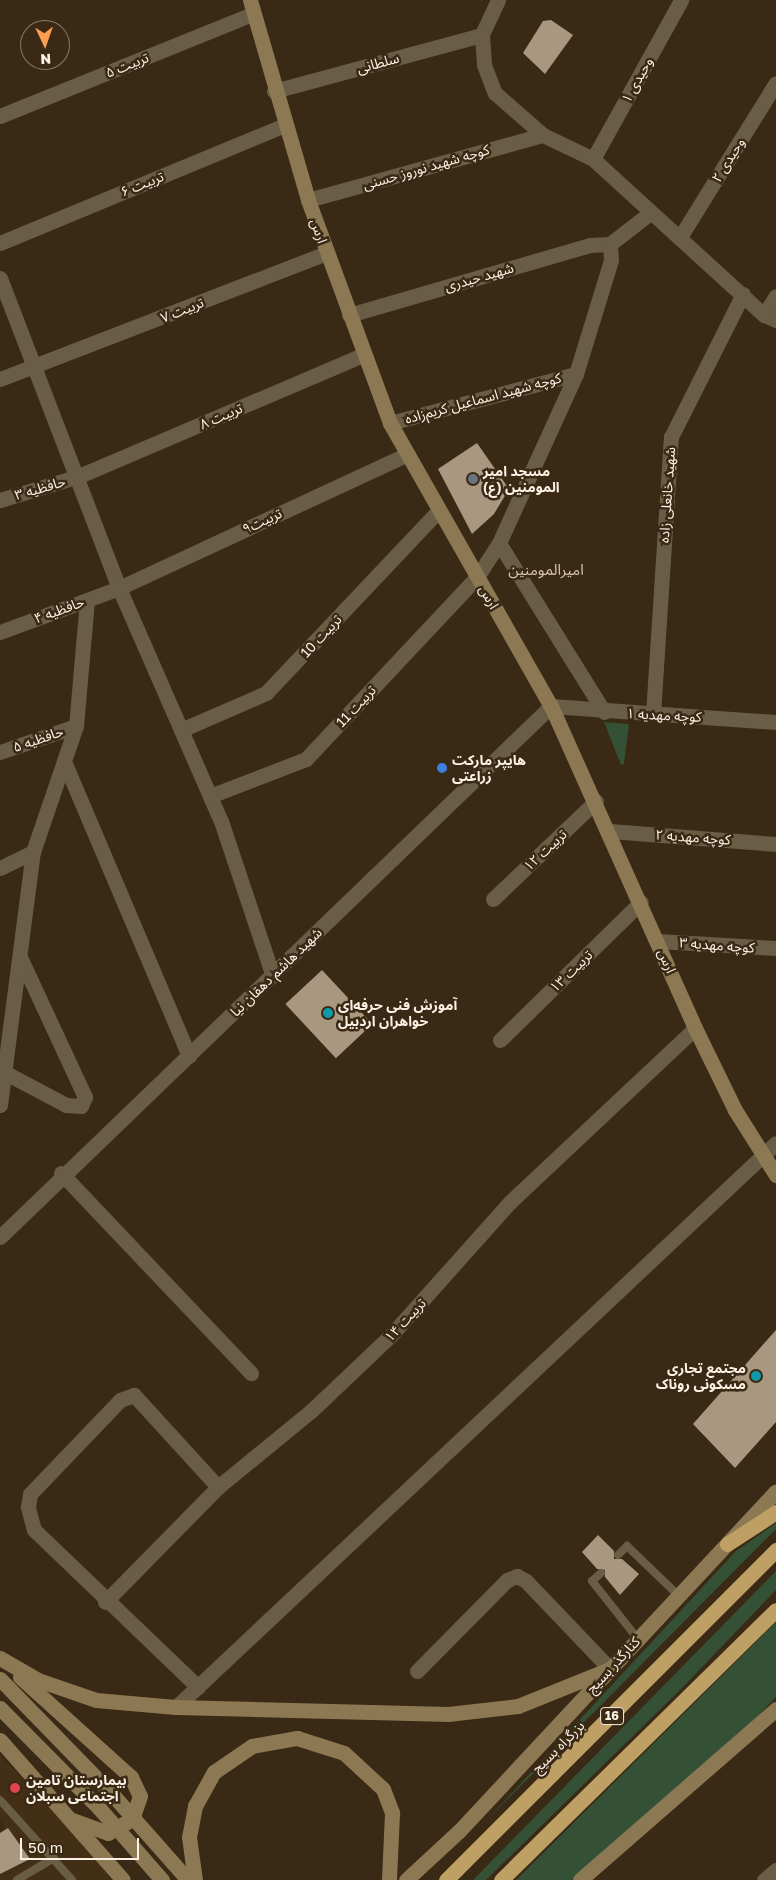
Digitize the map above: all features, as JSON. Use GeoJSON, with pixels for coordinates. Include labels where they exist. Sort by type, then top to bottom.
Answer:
{"type":"FeatureCollection","features":[{"type":"Feature","properties":{"kind":"highway"},"geometry":{"type":"LineString","coordinates":[[728,1544],[776,1512]]}},
{"type":"Feature","properties":{"kind":"highway","name":"بزرگراه بسیج"},"geometry":{"type":"LineString","coordinates":[[446,1880],[776,1550]]}},
{"type":"Feature","properties":{"kind":"highway"},"geometry":{"type":"LineString","coordinates":[[501,1880],[776,1610]]}},
{"type":"Feature","properties":{"kind":"main road","name":"ارس"},"geometry":{"type":"LineString","coordinates":[[251,7],[274,91],[326,253],[363,355],[404,455],[439,510],[552,706],[610,830],[695,1028],[763,1159],[776,1175]]}},
{"type":"Feature","properties":{"kind":"main road","name":"کنارگذر بسیج"},"geometry":{"type":"LineString","coordinates":[[406,1880],[460,1830],[776,1491]]}},
{"type":"Feature","properties":{"kind":"main road"},"geometry":{"type":"LineString","coordinates":[[0,1658],[64,1691],[96,1700],[176,1707],[448,1714],[518,1706],[610,1669]]}},
{"type":"Feature","properties":{"kind":"main road"},"geometry":{"type":"LineString","coordinates":[[0,1658],[136,1786],[140,1796],[138,1812],[117,1830],[99,1832],[73,1820]]}},
{"type":"Feature","properties":{"kind":"main road"},"geometry":{"type":"LineString","coordinates":[[0,1679],[112,1794],[188,1880]]}},
{"type":"Feature","properties":{"kind":"main road"},"geometry":{"type":"LineString","coordinates":[[0,1708],[99,1808],[162,1880]]}},
{"type":"Feature","properties":{"kind":"main road"},"geometry":{"type":"LineString","coordinates":[[580,1880],[776,1708]]}},
{"type":"Feature","properties":{"kind":"main road"},"geometry":{"type":"LineString","coordinates":[[195,1880],[189,1837],[195,1806],[214,1772],[252,1746],[297,1738],[344,1753],[383,1789],[392,1813],[389,1880]]}},
{"type":"Feature","properties":{"kind":"main road"},"geometry":{"type":"LineString","coordinates":[[0,1740],[73,1820],[123,1880]]}},
{"type":"Feature","properties":{"kind":"street"},"geometry":{"type":"LineString","coordinates":[[498,0],[482,35],[484,64],[495,93],[543,135],[593,159],[650,213],[680,236],[770,317],[776,296]]}},
{"type":"Feature","properties":{"kind":"street","name":"وحیدی ۱"},"geometry":{"type":"LineString","coordinates":[[593,159],[681,0]]}},
{"type":"Feature","properties":{"kind":"street","name":"تربیت ۵"},"geometry":{"type":"LineString","coordinates":[[0,116],[251,7]]}},
{"type":"Feature","properties":{"kind":"street","name":"سلطانی"},"geometry":{"type":"LineString","coordinates":[[274,91],[482,35]]}},
{"type":"Feature","properties":{"kind":"street","name":"وحیدی ۲"},"geometry":{"type":"LineString","coordinates":[[680,236],[776,83]]}},
{"type":"Feature","properties":{"kind":"street","name":"تربیت ۶"},"geometry":{"type":"LineString","coordinates":[[0,243],[285,125]]}},
{"type":"Feature","properties":{"kind":"street","name":"کوچه شهید نوروز حسنی"},"geometry":{"type":"LineString","coordinates":[[308,200],[543,135]]}},
{"type":"Feature","properties":{"kind":"street"},"geometry":{"type":"LineString","coordinates":[[610,244],[650,213]]}},
{"type":"Feature","properties":{"kind":"street","name":"شهید حیدری"},"geometry":{"type":"LineString","coordinates":[[349,315],[590,246],[610,244]]}},
{"type":"Feature","properties":{"kind":"street","name":"تربیت 11"},"geometry":{"type":"LineString","coordinates":[[210,796],[306,759],[477,578],[499,543],[576,374],[610,260],[610,244]]}},
{"type":"Feature","properties":{"kind":"street","name":"تربیت ۷"},"geometry":{"type":"LineString","coordinates":[[0,379],[38,368],[326,253]]}},
{"type":"Feature","properties":{"kind":"street"},"geometry":{"type":"LineString","coordinates":[[0,278],[38,368],[119,588],[210,796],[273,976]]}},
{"type":"Feature","properties":{"kind":"street","name":"شهید خانعلی زاده"},"geometry":{"type":"LineString","coordinates":[[653,714],[671,438],[743,294]]}},
{"type":"Feature","properties":{"kind":"street","name":"تربیت ۸"},"geometry":{"type":"LineString","coordinates":[[79,476],[363,355]]}},
{"type":"Feature","properties":{"kind":"street","name":"کوچه شهید اسماعیل کریم‌زاده"},"geometry":{"type":"LineString","coordinates":[[390,423],[576,374]]}},
{"type":"Feature","properties":{"kind":"street","name":"تربیت۹"},"geometry":{"type":"LineString","coordinates":[[119,588],[404,455]]}},
{"type":"Feature","properties":{"kind":"street","name":"حافظیه ۳"},"geometry":{"type":"LineString","coordinates":[[0,500],[79,476]]}},
{"type":"Feature","properties":{"kind":"street","name":"تربیت 10"},"geometry":{"type":"LineString","coordinates":[[181,730],[266,693],[439,510]]}},
{"type":"Feature","properties":{"kind":"street"},"geometry":{"type":"LineString","coordinates":[[499,543],[604,712]]}},
{"type":"Feature","properties":{"kind":"street","name":"حافظیه ۴"},"geometry":{"type":"LineString","coordinates":[[0,632],[119,588]]}},
{"type":"Feature","properties":{"kind":"street"},"geometry":{"type":"LineString","coordinates":[[0,1104],[34,852],[66,766],[76,726],[87,600]]}},
{"type":"Feature","properties":{"kind":"street","name":"کوچه مهدیه ۱"},"geometry":{"type":"LineString","coordinates":[[552,706],[604,712],[776,722]]}},
{"type":"Feature","properties":{"kind":"street","name":"شهید هاشم دهقان نیا"},"geometry":{"type":"LineString","coordinates":[[0,1237],[61,1173],[189,1056],[552,706]]}},
{"type":"Feature","properties":{"kind":"street"},"geometry":{"type":"LineString","coordinates":[[776,717],[776,722]]}},
{"type":"Feature","properties":{"kind":"street","name":"حافظیه ۵"},"geometry":{"type":"LineString","coordinates":[[0,752],[76,726]]}},
{"type":"Feature","properties":{"kind":"street"},"geometry":{"type":"LineString","coordinates":[[66,766],[189,1056]]}},
{"type":"Feature","properties":{"kind":"street","name":"تربیت ۱۲"},"geometry":{"type":"LineString","coordinates":[[493,898],[596,802]]}},
{"type":"Feature","properties":{"kind":"street","name":"کوچه مهدیه ۲"},"geometry":{"type":"LineString","coordinates":[[610,830],[776,844]]}},
{"type":"Feature","properties":{"kind":"street"},"geometry":{"type":"LineString","coordinates":[[0,868],[34,852]]}},
{"type":"Feature","properties":{"kind":"street","name":"تربیت ۱۳"},"geometry":{"type":"LineString","coordinates":[[500,1040],[641,902]]}},
{"type":"Feature","properties":{"kind":"street","name":"کوچه مهدیه ۳"},"geometry":{"type":"LineString","coordinates":[[658,941],[776,948]]}},
{"type":"Feature","properties":{"kind":"street"},"geometry":{"type":"LineString","coordinates":[[3,1072],[66,1105],[81,1106],[85,1097],[21,958]]}},
{"type":"Feature","properties":{"kind":"street","name":"تربیت ۱۴"},"geometry":{"type":"LineString","coordinates":[[105,1602],[218,1487],[369,1357],[510,1202],[695,1028]]}},
{"type":"Feature","properties":{"kind":"street"},"geometry":{"type":"LineString","coordinates":[[176,1707],[763,1159],[776,1143]]}},
{"type":"Feature","properties":{"kind":"street"},"geometry":{"type":"LineString","coordinates":[[61,1173],[251,1373]]}},
{"type":"Feature","properties":{"kind":"street"},"geometry":{"type":"LineString","coordinates":[[198,1687],[105,1602],[34,1530],[28,1507],[30,1494],[120,1400],[134,1395],[218,1487]]}},
{"type":"Feature","properties":{"kind":"street"},"geometry":{"type":"LineString","coordinates":[[417,1671],[507,1580],[517,1576],[526,1581],[610,1669]]}},
{"type":"Feature","properties":{"kind":"street"},"geometry":{"type":"LineString","coordinates":[[764,1880],[776,1870]]}},
{"type":"Feature","properties":{"kind":"lane"},"geometry":{"type":"LineString","coordinates":[[618,1555],[627,1546],[679,1596]]}},
{"type":"Feature","properties":{"kind":"lane"},"geometry":{"type":"LineString","coordinates":[[601,1573],[592,1581],[638,1639]]}},
{"type":"Feature","properties":{"kind":"lane"},"geometry":{"type":"LineString","coordinates":[[0,1800],[72,1880]]}},
{"type":"Feature","properties":{"kind":"lane"},"geometry":{"type":"LineString","coordinates":[[17,1880],[54,1858]]}},
{"type":"Feature","properties":{"kind":"shaded area","name":"بیمارستان تامین اجتماعی سبلان"},"geometry":{"type":"Polygon","coordinates":[[[0,1755],[94,1855],[111,1880],[0,1880],[0,1874],[11,1867],[0,1840],[19,1867],[29,1859],[8,1828],[0,1833],[5,1828],[0,1820],[0,1755]]]}},
{"type":"Feature","properties":{"kind":"green space"},"geometry":{"type":"Polygon","coordinates":[[[604,722],[629,724],[624,764],[621,765],[604,722]]]}},
{"type":"Feature","properties":{"kind":"green space"},"geometry":{"type":"Polygon","coordinates":[[[776,1523],[776,1529],[485,1822],[736,1551],[776,1523]]]}},
{"type":"Feature","properties":{"kind":"green space"},"geometry":{"type":"Polygon","coordinates":[[[776,1571],[776,1590],[680,1690],[486,1880],[473,1880],[776,1571]]]}},
{"type":"Feature","properties":{"kind":"green space"},"geometry":{"type":"Polygon","coordinates":[[[776,1622],[776,1697],[758,1716],[576,1880],[516,1880],[776,1622]]]}},
{"type":"Feature","properties":{"kind":"building"},"geometry":{"type":"Polygon","coordinates":[[[551,20],[573,35],[545,74],[523,53],[543,21],[551,20]]]}},
{"type":"Feature","properties":{"kind":"building","name":"مسجد امیر المومنین (ع)"},"geometry":{"type":"Polygon","coordinates":[[[477,443],[509,489],[494,514],[472,534],[438,469],[477,443]]]}},
{"type":"Feature","properties":{"kind":"building","name":"آموزش فنی حرفه‌ای خواهران اردبیل"},"geometry":{"type":"Polygon","coordinates":[[[322,970],[372,1024],[336,1058],[285,1004],[322,970]]]}},
{"type":"Feature","properties":{"kind":"building","name":"مجتمع تجاری مسکونی روناک"},"geometry":{"type":"Polygon","coordinates":[[[776,1330],[776,1422],[735,1468],[693,1424],[776,1330]]]}},
{"type":"Feature","properties":{"kind":"building"},"geometry":{"type":"Polygon","coordinates":[[[598,1535],[614,1551],[614,1559],[622,1559],[639,1574],[620,1595],[605,1577],[605,1570],[597,1569],[582,1552],[598,1535]]]}},
{"type":"Feature","properties":{"kind":"building"},"geometry":{"type":"Polygon","coordinates":[[[8,1828],[30,1859],[0,1874],[0,1833],[8,1828]]]}},
{"type":"Feature","properties":{"kind":"place","name":"مسجد امیر المومنین (ع)"},"geometry":{"type":"Point","coordinates":[473,479]}},
{"type":"Feature","properties":{"kind":"place","name":"هایپر مارکت زراعتی"},"geometry":{"type":"Point","coordinates":[442,768]}},
{"type":"Feature","properties":{"kind":"place","name":"آموزش فنی حرفه‌ای خواهران اردبیل"},"geometry":{"type":"Point","coordinates":[328,1013]}},
{"type":"Feature","properties":{"kind":"place","name":"مجتمع تجاری مسکونی روناک"},"geometry":{"type":"Point","coordinates":[756,1376]}},
{"type":"Feature","properties":{"kind":"place","name":"بیمارستان تامین اجتماعی سبلان"},"geometry":{"type":"Point","coordinates":[15,1788]}},
{"type":"Feature","properties":{"kind":"district","name":"امیرالمومنین"},"geometry":{"type":"Point","coordinates":[546,570]}}]}
